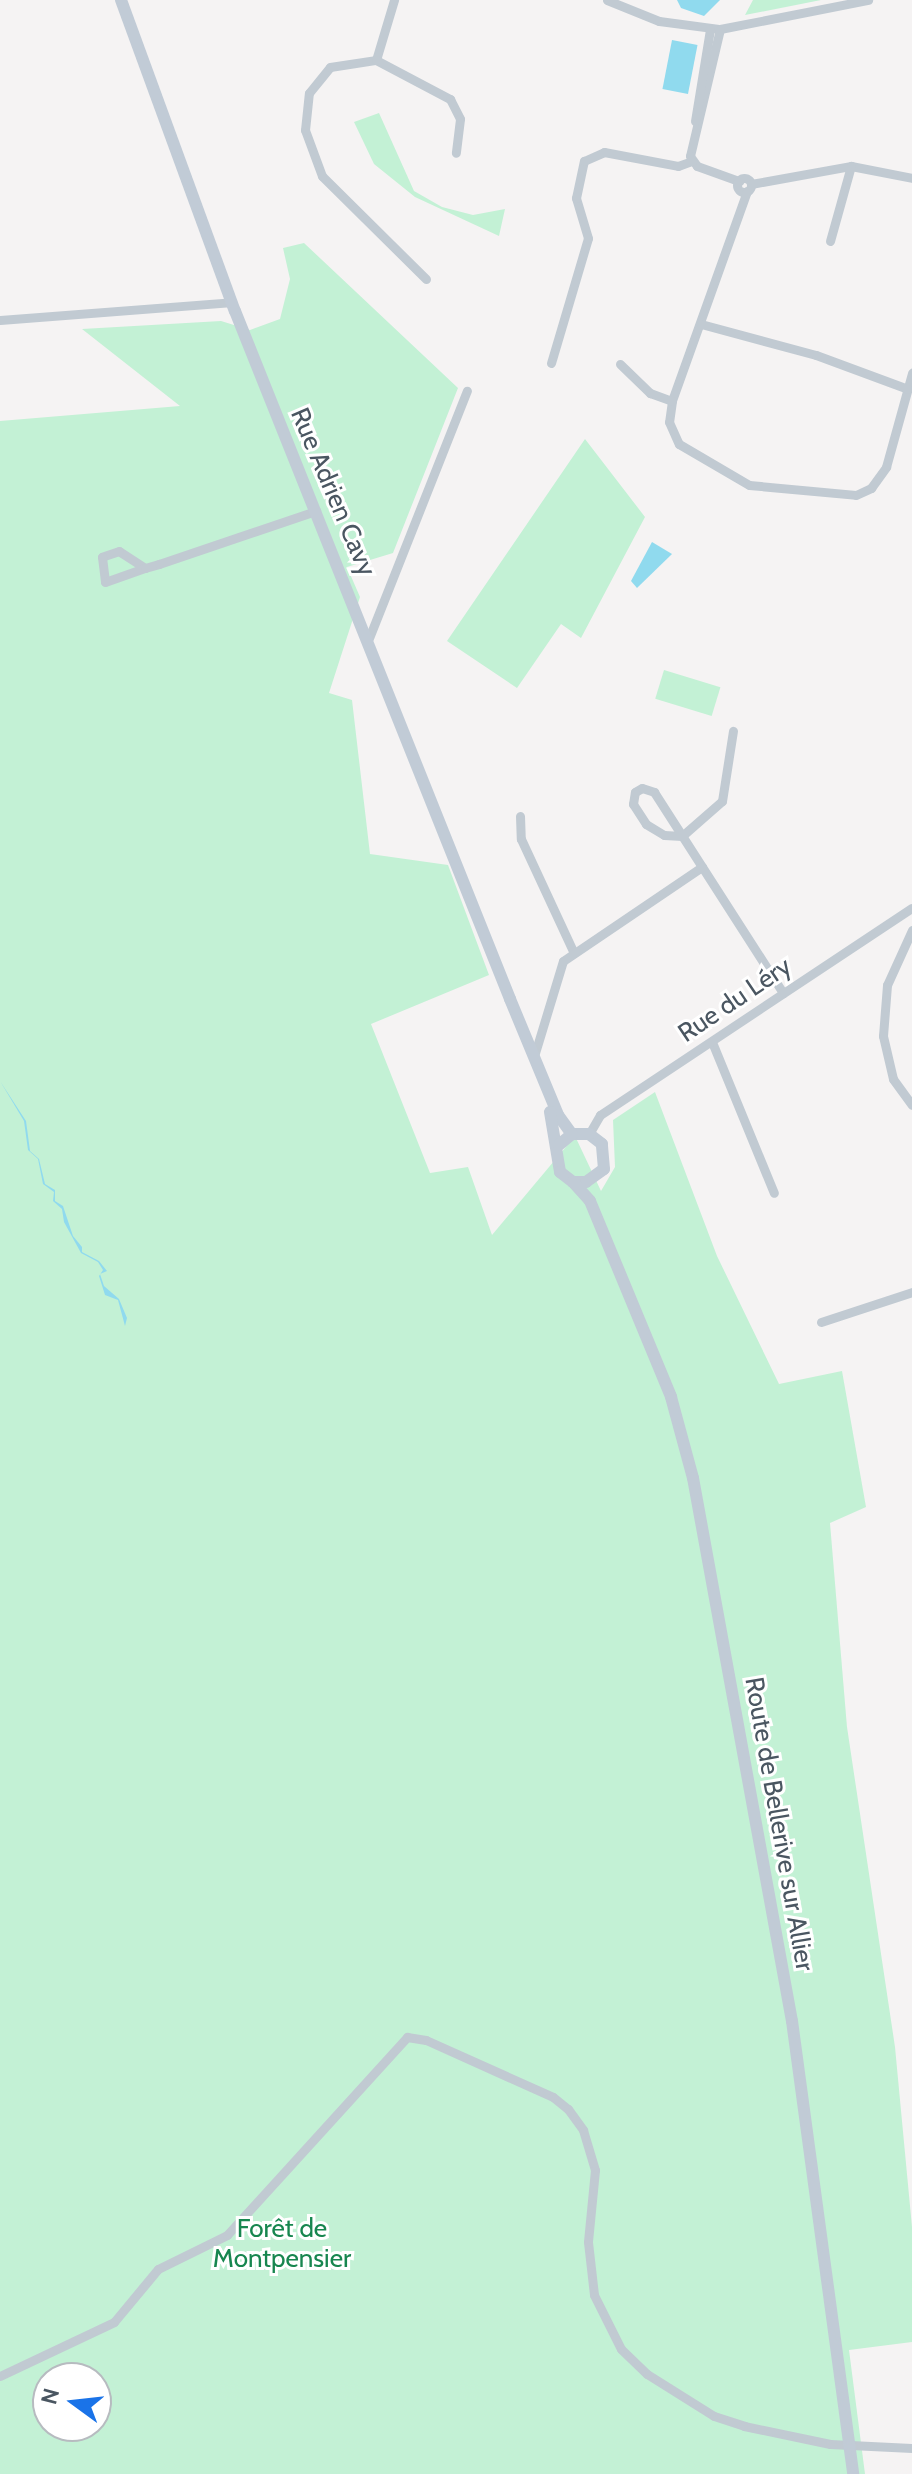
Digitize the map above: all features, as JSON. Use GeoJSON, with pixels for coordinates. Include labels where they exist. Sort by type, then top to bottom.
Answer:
{"type":"FeatureCollection","features":[{"type":"Feature","properties":{"kind":"main road","name":"Rue Adrien Cavy"},"geometry":{"type":"LineString","coordinates":[[121,0],[232,302],[369,638],[510,999],[559,1145]]}},
{"type":"Feature","properties":{"kind":"main road","name":"Rue Adrien Cavy"},"geometry":{"type":"LineString","coordinates":[[510,999],[525,1028],[558,1115],[572,1134]]}},
{"type":"Feature","properties":{"kind":"main road"},"geometry":{"type":"LineString","coordinates":[[572,1134],[589,1134],[602,1144],[606,1160],[592,1180],[573,1182],[557,1165],[559,1145],[572,1134]]}},
{"type":"Feature","properties":{"kind":"main road","name":"Route de Bellerive sur Allier"},"geometry":{"type":"LineString","coordinates":[[590,1201],[592,1180]]}},
{"type":"Feature","properties":{"kind":"main road","name":"Route de Bellerive sur Allier"},"geometry":{"type":"LineString","coordinates":[[573,1182],[590,1201],[671,1397],[693,1478],[785,1979],[853,2474]]}},
{"type":"Feature","properties":{"kind":"street"},"geometry":{"type":"LineString","coordinates":[[376,60],[394,0]]}},
{"type":"Feature","properties":{"kind":"street"},"geometry":{"type":"LineString","coordinates":[[607,0],[659,21],[715,29],[868,0]]}},
{"type":"Feature","properties":{"kind":"street"},"geometry":{"type":"LineString","coordinates":[[692,161],[715,29]]}},
{"type":"Feature","properties":{"kind":"street"},"geometry":{"type":"LineString","coordinates":[[426,279],[333,190],[308,147],[306,104],[314,83],[330,67],[348,60],[376,60],[450,99],[460,119],[456,153]]}},
{"type":"Feature","properties":{"kind":"street"},"geometry":{"type":"LineString","coordinates":[[551,363],[588,238],[576,198],[584,161],[604,152],[678,166],[692,161],[739,181],[739,189],[851,166],[912,178]]}},
{"type":"Feature","properties":{"kind":"street"},"geometry":{"type":"LineString","coordinates":[[830,241],[851,166]]}},
{"type":"Feature","properties":{"kind":"street"},"geometry":{"type":"LineString","coordinates":[[749,188],[672,401],[669,422],[679,444],[722,474],[764,488],[843,497],[865,491],[879,480],[912,373]]}},
{"type":"Feature","properties":{"kind":"street"},"geometry":{"type":"LineString","coordinates":[[0,320],[232,302]]}},
{"type":"Feature","properties":{"kind":"street"},"geometry":{"type":"LineString","coordinates":[[701,324],[816,355],[908,389]]}},
{"type":"Feature","properties":{"kind":"street"},"geometry":{"type":"LineString","coordinates":[[620,364],[650,393],[672,401]]}},
{"type":"Feature","properties":{"kind":"street"},"geometry":{"type":"LineString","coordinates":[[369,638],[467,391]]}},
{"type":"Feature","properties":{"kind":"street"},"geometry":{"type":"LineString","coordinates":[[145,568],[119,551],[102,557],[105,582],[316,511]]}},
{"type":"Feature","properties":{"kind":"street"},"geometry":{"type":"LineString","coordinates":[[733,731],[722,801],[682,836],[664,835],[646,824],[633,804],[635,792],[642,788],[654,792],[682,836],[783,993]]}},
{"type":"Feature","properties":{"kind":"street"},"geometry":{"type":"LineString","coordinates":[[520,816],[521,839],[573,951]]}},
{"type":"Feature","properties":{"kind":"street"},"geometry":{"type":"LineString","coordinates":[[535,1053],[563,961],[573,951],[702,867]]}},
{"type":"Feature","properties":{"kind":"street","name":"Rue du Léry"},"geometry":{"type":"LineString","coordinates":[[589,1134],[600,1115],[912,908]]}},
{"type":"Feature","properties":{"kind":"street"},"geometry":{"type":"LineString","coordinates":[[912,930],[887,985],[883,1036],[893,1079],[912,1105]]}},
{"type":"Feature","properties":{"kind":"street"},"geometry":{"type":"LineString","coordinates":[[525,1028],[543,1024]]}},
{"type":"Feature","properties":{"kind":"street"},"geometry":{"type":"LineString","coordinates":[[712,1042],[774,1193]]}},
{"type":"Feature","properties":{"kind":"street"},"geometry":{"type":"LineString","coordinates":[[821,1322],[912,1292]]}},
{"type":"Feature","properties":{"kind":"street"},"geometry":{"type":"LineString","coordinates":[[0,2376],[114,2322],[158,2269],[227,2235],[407,2037],[426,2040],[553,2097],[568,2109],[583,2130],[595,2170],[588,2242],[594,2295],[621,2349],[647,2374],[729,2421],[787,2438],[849,2446],[912,2448]]}},
{"type":"Feature","properties":{"kind":"green space"},"geometry":{"type":"Polygon","coordinates":[[[753,0],[821,0],[745,15],[753,0]]]}},
{"type":"Feature","properties":{"kind":"green space"},"geometry":{"type":"Polygon","coordinates":[[[379,113],[414,191],[442,207],[473,215],[505,209],[499,236],[415,197],[374,164],[354,122],[379,113]]]}},
{"type":"Feature","properties":{"kind":"green space","name":"Forêt de Montpensier"},"geometry":{"type":"Polygon","coordinates":[[[304,243],[458,388],[393,553],[347,567],[360,597],[329,693],[352,700],[370,854],[448,865],[489,975],[371,1024],[430,1173],[468,1167],[492,1235],[575,1136],[601,1191],[615,1167],[613,1120],[655,1092],[717,1256],[779,1384],[842,1371],[866,1507],[830,1523],[847,1727],[895,2047],[912,2227],[912,2342],[849,2350],[865,2474],[0,2474],[0,421],[180,406],[82,329],[221,321],[250,330],[280,319],[290,279],[283,248],[304,243]]]}},
{"type":"Feature","properties":{"kind":"green space"},"geometry":{"type":"Polygon","coordinates":[[[585,439],[645,517],[581,638],[561,624],[517,688],[447,641],[585,439]]]}},
{"type":"Feature","properties":{"kind":"green space"},"geometry":{"type":"Polygon","coordinates":[[[664,670],[720,687],[712,716],[655,699],[664,670]]]}},
{"type":"Feature","properties":{"kind":"water"},"geometry":{"type":"Polygon","coordinates":[[[677,0],[720,0],[704,16],[681,8],[677,0]]]}},
{"type":"Feature","properties":{"kind":"water"},"geometry":{"type":"Polygon","coordinates":[[[672,40],[698,45],[688,94],[662,89],[672,40]]]}},
{"type":"Feature","properties":{"kind":"water"},"geometry":{"type":"Polygon","coordinates":[[[652,542],[672,554],[637,588],[631,581],[652,542]]]}},
{"type":"Feature","properties":{"kind":"water"},"geometry":{"type":"Polygon","coordinates":[[[0,1081],[26,1121],[30,1151],[39,1159],[45,1184],[55,1190],[55,1201],[63,1206],[82,1252],[99,1261],[107,1271],[100,1274],[103,1270],[98,1262],[81,1253],[64,1222],[62,1209],[53,1201],[54,1192],[43,1184],[38,1159],[28,1150],[24,1121],[0,1081]]]}},
{"type":"Feature","properties":{"kind":"water"},"geometry":{"type":"Polygon","coordinates":[[[100,1274],[104,1286],[119,1299],[127,1318],[125,1326],[118,1300],[105,1295],[100,1274]]]}}]}
